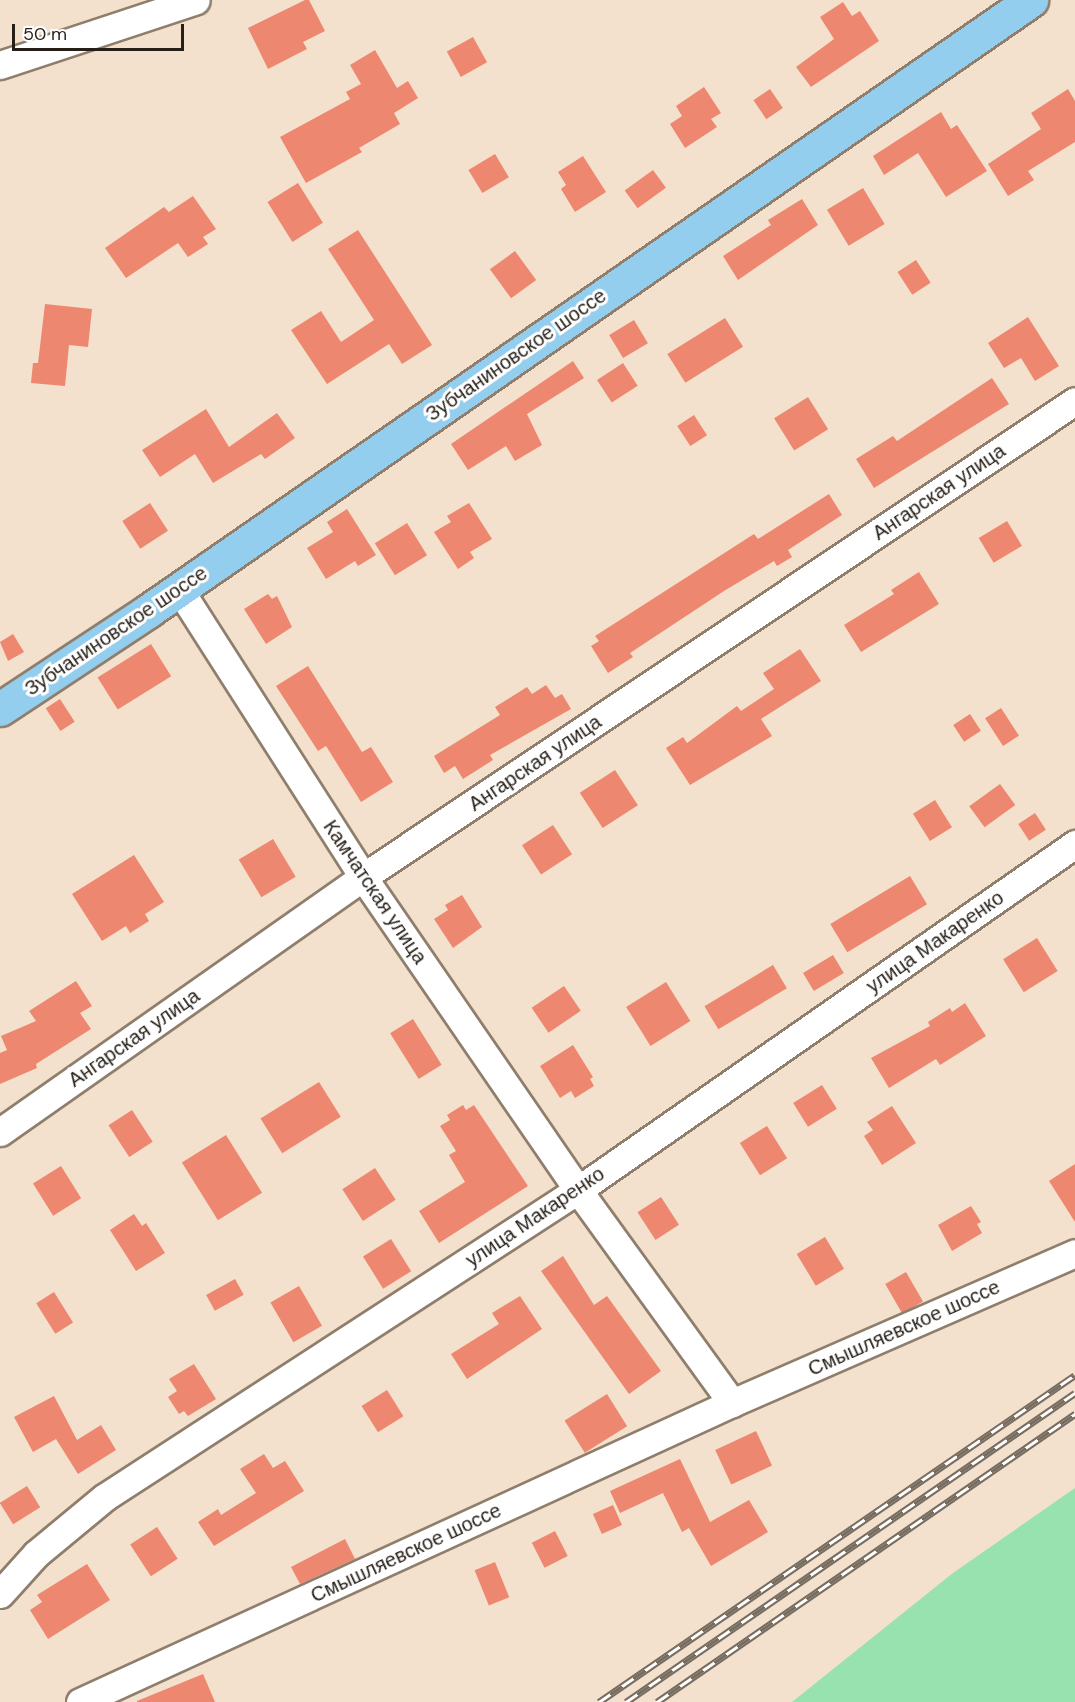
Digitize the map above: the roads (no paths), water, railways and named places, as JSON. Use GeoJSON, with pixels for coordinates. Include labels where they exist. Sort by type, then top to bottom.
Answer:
{"type":"FeatureCollection","features":[{"type":"Feature","properties":{"kind":"main road","name":"Зубчаниновское шоссе"},"geometry":{"type":"LineString","coordinates":[[0,709],[178,589],[1031,0]]}},
{"type":"Feature","properties":{"kind":"street"},"geometry":{"type":"LineString","coordinates":[[0,65],[196,0]]}},
{"type":"Feature","properties":{"kind":"street","name":"Ангарская улица"},"geometry":{"type":"LineString","coordinates":[[0,1132],[363,877],[1075,401]]}},
{"type":"Feature","properties":{"kind":"street","name":"Камчатская улица"},"geometry":{"type":"LineString","coordinates":[[178,589],[363,877],[578,1190]]}},
{"type":"Feature","properties":{"kind":"street","name":"улица Макаренко"},"geometry":{"type":"LineString","coordinates":[[0,1594],[36,1554],[105,1497],[578,1190],[1075,844]]}},
{"type":"Feature","properties":{"kind":"street"},"geometry":{"type":"LineString","coordinates":[[578,1190],[732,1403]]}},
{"type":"Feature","properties":{"kind":"street","name":"Смышляевское шоссе"},"geometry":{"type":"LineString","coordinates":[[80,1702],[732,1403],[1075,1253]]}},
{"type":"Feature","properties":{"kind":"railway"},"geometry":{"type":"LineString","coordinates":[[599,1702],[1075,1375]]}},
{"type":"Feature","properties":{"kind":"railway"},"geometry":{"type":"LineString","coordinates":[[626,1702],[1075,1393]]}},
{"type":"Feature","properties":{"kind":"railway"},"geometry":{"type":"LineString","coordinates":[[657,1702],[1075,1414]]}}]}
